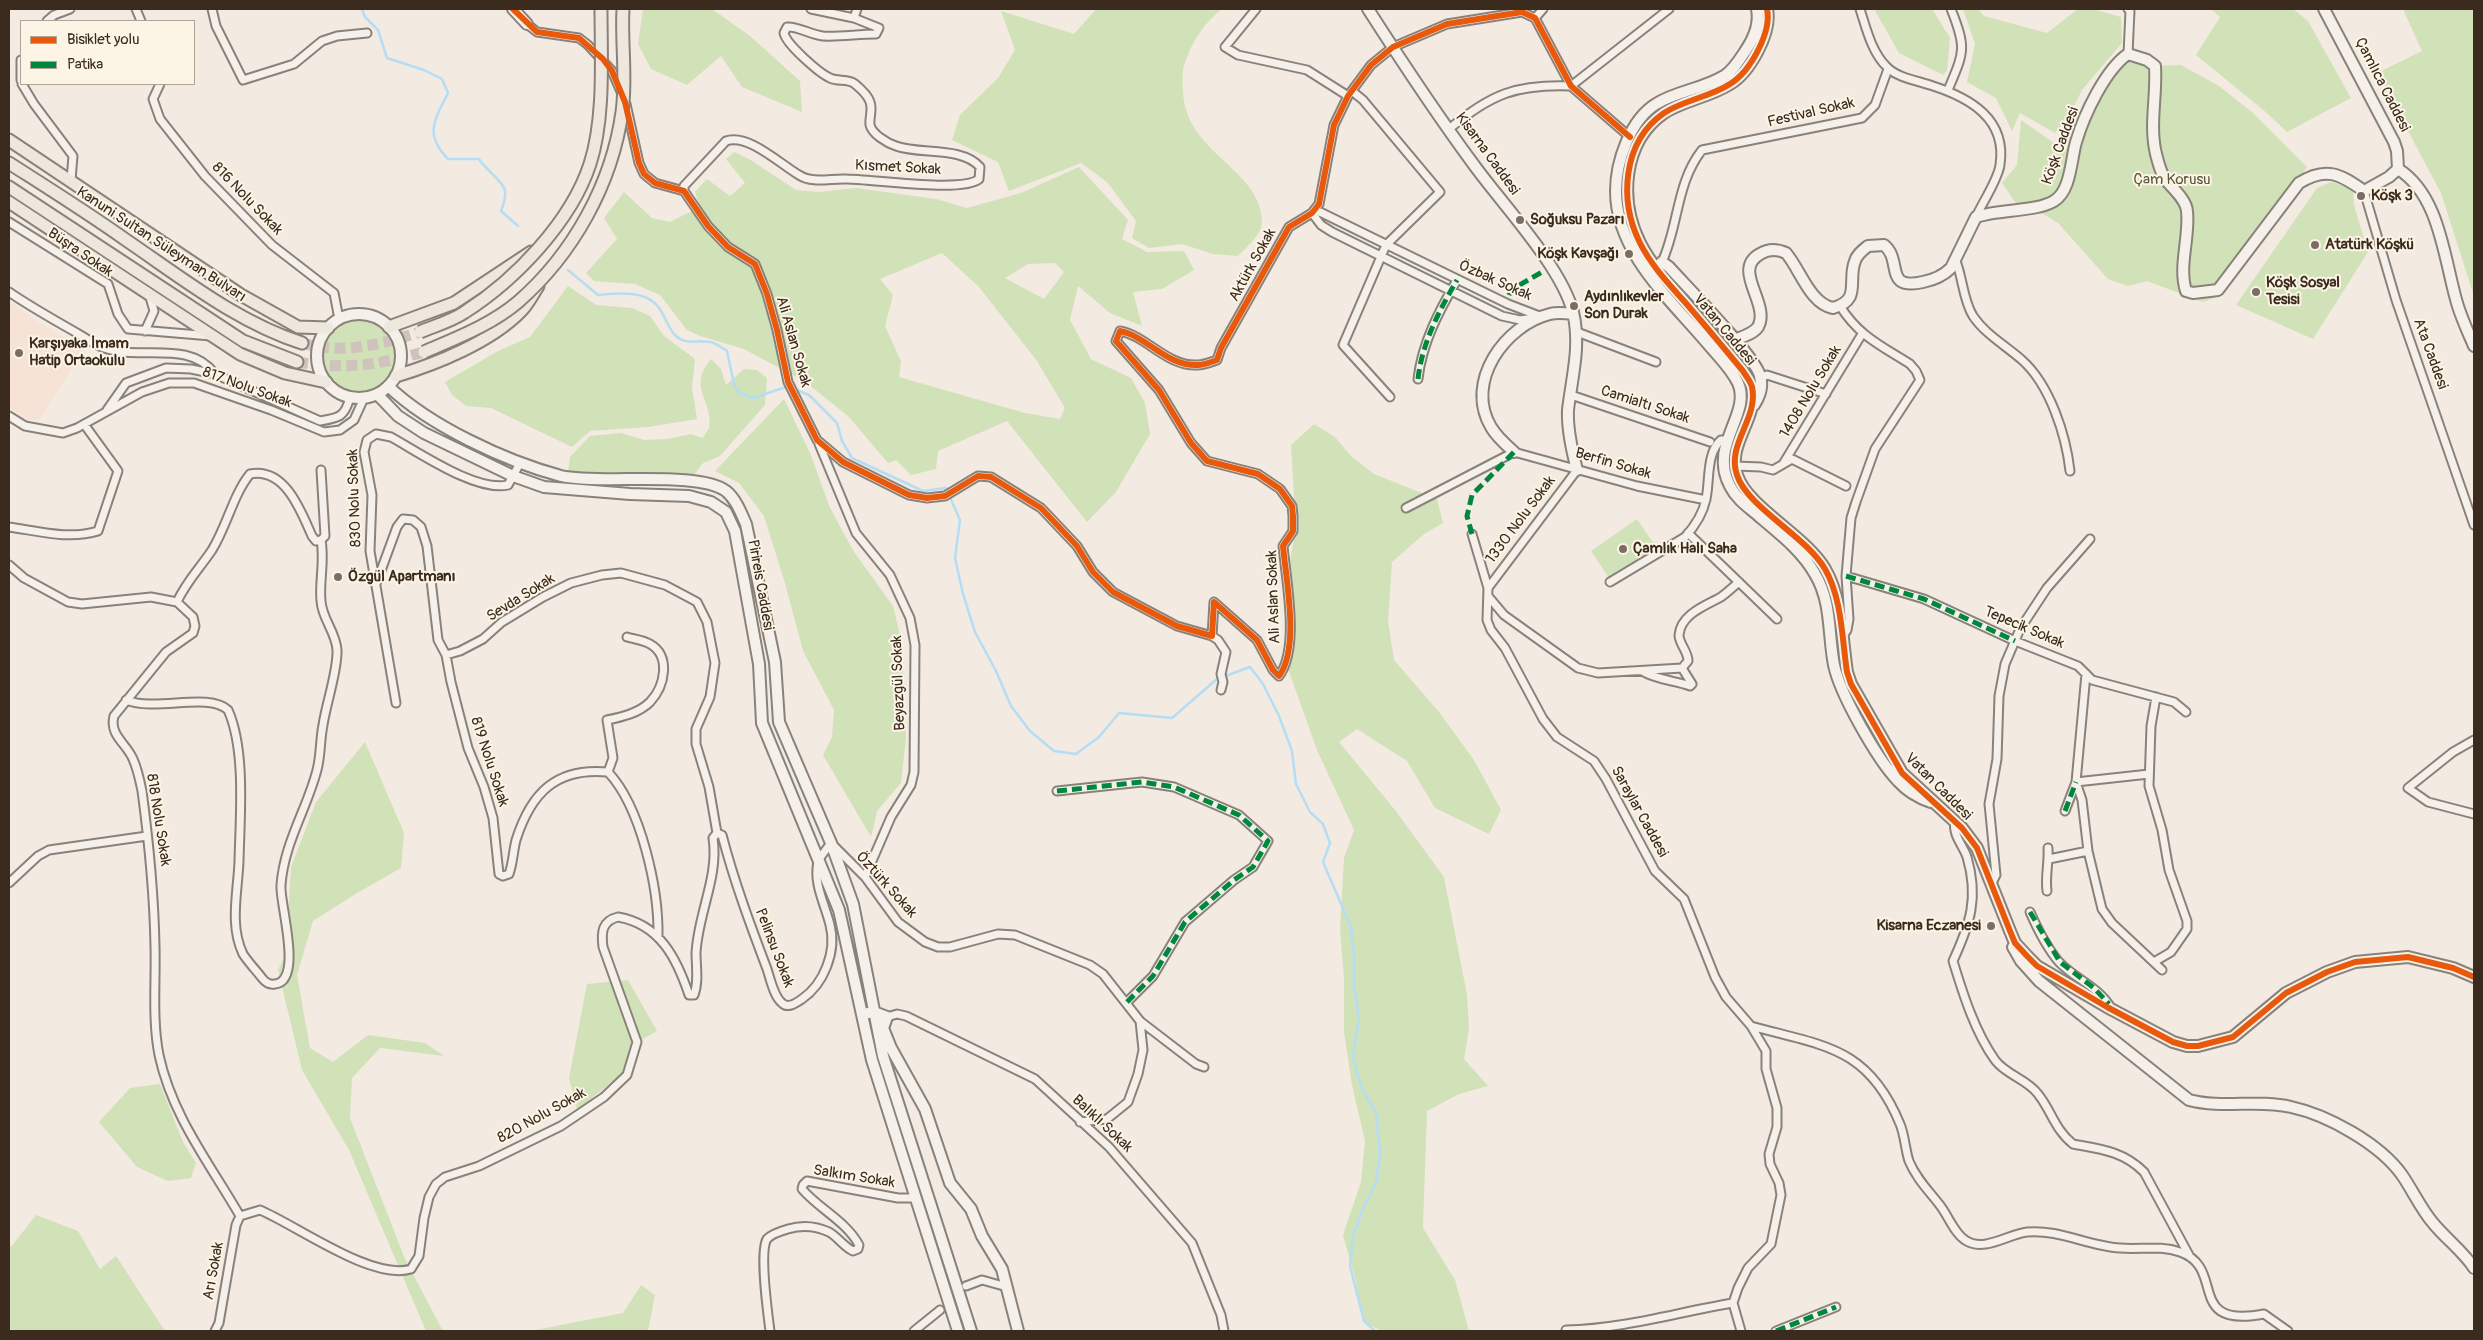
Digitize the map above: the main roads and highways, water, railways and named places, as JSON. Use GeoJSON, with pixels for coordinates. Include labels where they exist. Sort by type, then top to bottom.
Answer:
{"type":"FeatureCollection","features":[{"type":"Feature","properties":{"kind":"main road"},"geometry":{"type":"LineString","coordinates":[[420,332],[463,314],[502,286],[539,247],[567,213],[590,164],[601,104],[601,9]]}},
{"type":"Feature","properties":{"kind":"main road"},"geometry":{"type":"LineString","coordinates":[[424,352],[474,330],[518,302],[552,265],[584,224],[608,171],[622,111],[623,9]]}},
{"type":"Feature","properties":{"kind":"main road"},"geometry":{"type":"LineString","coordinates":[[9,140],[241,295],[298,327],[328,328]]}},
{"type":"Feature","properties":{"kind":"main road","name":"Kanuni Sultan Süleyman Bulvarı"},"geometry":{"type":"LineString","coordinates":[[9,163],[196,288],[253,323],[302,343]]}},
{"type":"Feature","properties":{"kind":"main road"},"geometry":{"type":"LineString","coordinates":[[9,187],[243,341],[297,362]]}},
{"type":"Feature","properties":{"kind":"main road"},"geometry":{"type":"LineString","coordinates":[[9,202],[240,354],[284,372],[326,382]]}},
{"type":"Feature","properties":{"kind":"main road"},"geometry":{"type":"LineString","coordinates":[[389,327],[454,303],[539,247]]}},
{"type":"Feature","properties":{"kind":"main road"},"geometry":{"type":"LineString","coordinates":[[396,376],[480,342],[522,311],[552,265]]}},
{"type":"Feature","properties":{"kind":"waterway"},"geometry":{"type":"LineString","coordinates":[[362,9],[365,17],[378,30],[387,58],[424,70],[442,79],[448,93],[434,127],[436,142],[448,159],[479,159],[504,187],[505,196],[501,211],[518,226]]}},
{"type":"Feature","properties":{"kind":"waterway"},"geometry":{"type":"LineString","coordinates":[[568,270],[598,295],[624,293],[649,299],[656,304],[677,337],[689,342],[717,344],[727,351],[734,384],[739,393],[753,398],[789,386]]}},
{"type":"Feature","properties":{"kind":"waterway"},"geometry":{"type":"LineString","coordinates":[[794,389],[809,395],[837,423],[842,441],[852,458],[923,491],[946,488],[960,520],[955,558],[963,594],[975,632],[996,671],[1011,706],[1030,731],[1054,751],[1076,754],[1099,737],[1119,713],[1172,718],[1217,679],[1250,667],[1263,684],[1279,716],[1292,751],[1296,784],[1310,812],[1323,824],[1330,843],[1323,862],[1351,927],[1354,955],[1354,987],[1359,1018],[1353,1057],[1361,1087],[1376,1113],[1380,1153],[1376,1183],[1362,1211],[1353,1236],[1350,1266],[1364,1321],[1375,1331]]}},
{"type":"Feature","properties":{"kind":"tunnel"},"geometry":{"type":"LineString","coordinates":[[302,343],[332,348],[347,348],[377,344],[420,332]]}},
{"type":"Feature","properties":{"kind":"tunnel"},"geometry":{"type":"LineString","coordinates":[[297,362],[331,366],[361,365],[424,352]]}},
{"type":"Feature","properties":{"kind":"place","name":"Köşk 3"},"geometry":{"type":"Point","coordinates":[2361,196]}},
{"type":"Feature","properties":{"kind":"place","name":"Soğuksu Pazarı"},"geometry":{"type":"Point","coordinates":[1520,220]}},
{"type":"Feature","properties":{"kind":"place","name":"Atatürk Köşkü"},"geometry":{"type":"Point","coordinates":[2315,245]}},
{"type":"Feature","properties":{"kind":"place","name":"Köşk Kavşağı"},"geometry":{"type":"Point","coordinates":[1629,254]}},
{"type":"Feature","properties":{"kind":"place","name":"Köşk Sosyal Tesisi"},"geometry":{"type":"Point","coordinates":[2256,292]}},
{"type":"Feature","properties":{"kind":"place","name":"Aydınlıkevler Son Durak"},"geometry":{"type":"Point","coordinates":[1574,306]}},
{"type":"Feature","properties":{"kind":"place","name":"Karşıyaka İmam Hatip Ortaokulu"},"geometry":{"type":"Point","coordinates":[19,353]}},
{"type":"Feature","properties":{"kind":"place","name":"Çamlık Halı Saha"},"geometry":{"type":"Point","coordinates":[1623,549]}},
{"type":"Feature","properties":{"kind":"place","name":"Özgül Apartmanı"},"geometry":{"type":"Point","coordinates":[338,577]}},
{"type":"Feature","properties":{"kind":"place","name":"Kisarna Eczanesi"},"geometry":{"type":"Point","coordinates":[1991,926]}},
{"type":"Feature","properties":{"kind":"park label","name":"Çam Korusu"},"geometry":{"type":"Point","coordinates":[2172,180]}}]}
